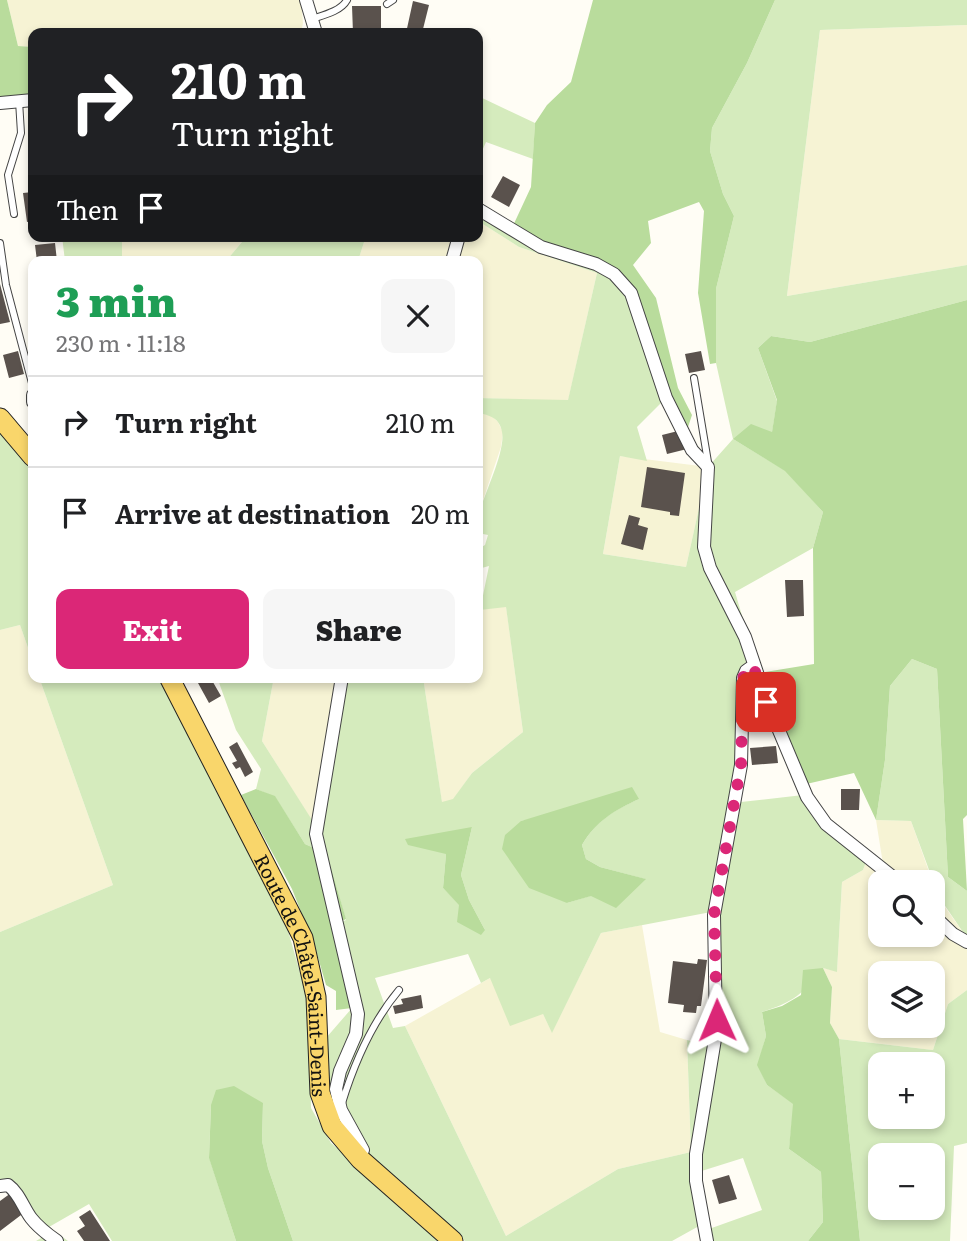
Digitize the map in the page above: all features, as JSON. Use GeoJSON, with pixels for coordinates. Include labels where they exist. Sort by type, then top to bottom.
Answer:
{"type":"FeatureCollection","features":[{"type":"Feature","properties":{"kind":"main road"},"geometry":{"type":"LineString","coordinates":[[0,418],[28,451]]}},
{"type":"Feature","properties":{"kind":"main road","name":"Route de Châtel-Saint-Denis"},"geometry":{"type":"LineString","coordinates":[[172,683],[303,938],[316,997],[320,1093],[332,1126],[360,1158],[453,1241]]}},
{"type":"Feature","properties":{"kind":"street"},"geometry":{"type":"LineString","coordinates":[[306,0],[315,28]]}},
{"type":"Feature","properties":{"kind":"street"},"geometry":{"type":"LineString","coordinates":[[0,103],[28,100]]}},
{"type":"Feature","properties":{"kind":"street"},"geometry":{"type":"LineString","coordinates":[[483,212],[541,247],[596,264],[614,274],[631,293],[666,398],[692,450],[708,467],[704,547],[710,568],[745,637],[753,666],[814,809],[826,824],[884,870]]}},
{"type":"Feature","properties":{"kind":"street"},"geometry":{"type":"LineString","coordinates":[[707,1241],[695,1166],[716,1033],[714,915],[741,765],[743,678],[746,671],[753,666]]}},
{"type":"Feature","properties":{"kind":"street"},"geometry":{"type":"LineString","coordinates":[[341,683],[316,834],[358,1014],[356,1034],[340,1071],[336,1089],[340,1108],[363,1150],[360,1158]]}},
{"type":"Feature","properties":{"kind":"street"},"geometry":{"type":"LineString","coordinates":[[945,926],[967,942]]}},
{"type":"Feature","properties":{"kind":"street"},"geometry":{"type":"LineString","coordinates":[[0,1186],[8,1185],[14,1189],[30,1216],[42,1230],[57,1241]]}},
{"type":"Feature","properties":{"kind":"lane"},"geometry":{"type":"LineString","coordinates":[[312,19],[345,5],[347,0]]}},
{"type":"Feature","properties":{"kind":"lane"},"geometry":{"type":"LineString","coordinates":[[14,214],[8,175],[21,133],[19,101]]}},
{"type":"Feature","properties":{"kind":"lane"},"geometry":{"type":"LineString","coordinates":[[0,243],[6,285],[28,368]]}},
{"type":"Feature","properties":{"kind":"lane"},"geometry":{"type":"LineString","coordinates":[[694,378],[708,467]]}},
{"type":"Feature","properties":{"kind":"lane"},"geometry":{"type":"LineString","coordinates":[[340,1108],[374,1029],[388,1003],[399,990]]}},
{"type":"Feature","properties":{"kind":"shaded area"},"geometry":{"type":"Polygon","coordinates":[[[7,0],[301,0],[302,28],[28,28],[28,47],[18,46],[7,0]]]}},
{"type":"Feature","properties":{"kind":"shaded area"},"geometry":{"type":"Polygon","coordinates":[[[967,25],[967,265],[787,296],[820,30],[967,25]]]}},
{"type":"Feature","properties":{"kind":"shaded area"},"geometry":{"type":"Polygon","coordinates":[[[483,224],[519,247],[597,273],[568,401],[483,398],[483,256],[457,256],[461,242],[483,242],[483,224]]]}},
{"type":"Feature","properties":{"kind":"shaded area"},"geometry":{"type":"Polygon","coordinates":[[[122,242],[242,242],[230,256],[122,256],[122,242]]]}},
{"type":"Feature","properties":{"kind":"shaded area"},"geometry":{"type":"Polygon","coordinates":[[[364,242],[451,242],[447,256],[360,256],[364,242]]]}},
{"type":"Feature","properties":{"kind":"shaded area"},"geometry":{"type":"Polygon","coordinates":[[[483,414],[491,415],[498,422],[503,432],[501,447],[483,500],[483,414]]]}},
{"type":"Feature","properties":{"kind":"shaded area"},"geometry":{"type":"Polygon","coordinates":[[[620,456],[708,467],[686,567],[603,554],[620,456]]]}},
{"type":"Feature","properties":{"kind":"shaded area"},"geometry":{"type":"Polygon","coordinates":[[[506,606],[523,732],[472,773],[453,800],[442,803],[424,683],[483,683],[483,609],[506,606]]]}},
{"type":"Feature","properties":{"kind":"shaded area"},"geometry":{"type":"Polygon","coordinates":[[[20,625],[28,648],[28,683],[41,683],[113,885],[0,932],[0,630],[20,625]]]}},
{"type":"Feature","properties":{"kind":"shaded area"},"geometry":{"type":"Polygon","coordinates":[[[273,683],[335,683],[312,821],[262,741],[273,683]]]}},
{"type":"Feature","properties":{"kind":"shaded area"},"geometry":{"type":"Polygon","coordinates":[[[876,820],[911,821],[929,870],[868,870],[868,947],[945,947],[945,907],[967,938],[967,990],[948,1004],[945,1013],[945,961],[868,961],[868,1038],[937,1038],[933,1050],[839,1039],[830,1023],[832,987],[823,968],[837,971],[842,882],[863,870],[866,862],[883,864],[876,820]]]}},
{"type":"Feature","properties":{"kind":"shaded area"},"geometry":{"type":"Polygon","coordinates":[[[642,925],[660,1032],[687,1040],[691,1152],[618,1169],[506,1236],[405,1026],[490,978],[543,1014],[552,1032],[601,933],[642,925]]]}},
{"type":"Feature","properties":{"kind":"green space"},"geometry":{"type":"Polygon","coordinates":[[[0,0],[7,0],[18,46],[28,47],[28,104],[0,99],[0,0]]]}},
{"type":"Feature","properties":{"kind":"green space"},"geometry":{"type":"Polygon","coordinates":[[[593,0],[775,0],[747,63],[712,128],[710,151],[723,194],[734,216],[716,289],[716,363],[710,364],[698,293],[704,211],[699,202],[648,221],[651,243],[633,265],[656,298],[678,388],[692,415],[686,433],[631,293],[614,274],[511,230],[531,187],[535,123],[547,105],[571,82],[593,0]]]}},
{"type":"Feature","properties":{"kind":"green space"},"geometry":{"type":"Polygon","coordinates":[[[775,0],[967,0],[967,25],[820,30],[787,296],[967,265],[967,300],[810,342],[771,336],[758,348],[777,401],[772,433],[733,439],[716,363],[716,289],[734,216],[723,194],[710,151],[712,128],[747,63],[775,0]]]}},
{"type":"Feature","properties":{"kind":"green space"},"geometry":{"type":"Polygon","coordinates":[[[483,98],[535,123],[533,159],[486,142],[483,149],[483,98]]]}},
{"type":"Feature","properties":{"kind":"green space"},"geometry":{"type":"Polygon","coordinates":[[[483,217],[596,264],[631,293],[666,398],[637,427],[647,461],[620,456],[603,554],[686,567],[708,467],[733,439],[786,471],[823,512],[813,548],[735,592],[759,673],[748,674],[741,802],[803,795],[812,816],[866,862],[863,870],[842,882],[837,972],[823,968],[797,996],[762,1012],[766,1036],[758,1065],[767,1085],[794,1104],[789,1149],[821,1172],[823,1222],[808,1241],[712,1241],[709,1229],[762,1210],[743,1158],[692,1174],[699,1226],[672,1241],[465,1241],[343,1131],[329,1098],[326,1038],[352,1008],[332,926],[346,920],[327,854],[305,844],[275,797],[256,789],[261,769],[236,730],[219,683],[273,683],[262,741],[312,820],[335,683],[424,683],[442,802],[453,799],[472,773],[523,732],[506,607],[483,610],[489,566],[483,568],[483,546],[488,535],[483,534],[483,501],[501,450],[502,432],[496,420],[483,414],[483,398],[568,400],[597,273],[519,247],[483,224],[483,217]],[[639,799],[521,821],[567,903],[645,879],[600,867],[586,859],[582,845],[593,829],[622,807],[639,799]],[[472,827],[446,854],[443,888],[485,930],[469,900],[461,875],[472,827]],[[711,912],[601,933],[552,1033],[543,1014],[510,1026],[490,978],[481,983],[468,954],[375,978],[393,1028],[405,1026],[506,1236],[618,1169],[691,1152],[687,1040],[711,1046],[711,912]]]}},
{"type":"Feature","properties":{"kind":"green space"},"geometry":{"type":"Polygon","coordinates":[[[63,242],[122,242],[122,256],[64,256],[63,242]]]}},
{"type":"Feature","properties":{"kind":"green space"},"geometry":{"type":"Polygon","coordinates":[[[242,242],[364,242],[360,256],[230,256],[242,242]]]}},
{"type":"Feature","properties":{"kind":"green space"},"geometry":{"type":"Polygon","coordinates":[[[967,300],[967,815],[963,819],[967,891],[948,877],[937,669],[912,659],[890,686],[885,760],[876,820],[854,773],[802,785],[759,673],[814,664],[813,548],[823,512],[785,471],[733,439],[751,424],[772,432],[777,400],[758,348],[771,336],[810,342],[967,300]]]}},
{"type":"Feature","properties":{"kind":"green space"},"geometry":{"type":"Polygon","coordinates":[[[0,431],[28,465],[28,648],[20,625],[0,630],[0,431]]]}},
{"type":"Feature","properties":{"kind":"green space"},"geometry":{"type":"Polygon","coordinates":[[[912,659],[937,669],[948,877],[967,891],[967,938],[945,906],[945,870],[929,870],[911,821],[876,820],[885,760],[890,686],[912,659]]]}},
{"type":"Feature","properties":{"kind":"green space"},"geometry":{"type":"Polygon","coordinates":[[[41,683],[165,683],[285,920],[309,1004],[311,1108],[331,1143],[443,1241],[293,1241],[268,1168],[262,1141],[263,1103],[211,1105],[209,1157],[236,1241],[112,1241],[89,1204],[49,1227],[68,1241],[36,1241],[41,1238],[10,1180],[0,1185],[0,932],[113,885],[41,683]]]}},
{"type":"Feature","properties":{"kind":"green space"},"geometry":{"type":"Polygon","coordinates":[[[632,787],[639,799],[607,817],[593,829],[582,845],[586,859],[600,867],[646,879],[616,908],[591,896],[567,903],[529,888],[502,849],[505,835],[521,821],[632,787]]]}},
{"type":"Feature","properties":{"kind":"green space"},"geometry":{"type":"Polygon","coordinates":[[[256,789],[275,796],[305,844],[327,854],[346,919],[332,926],[352,1008],[336,1010],[336,991],[326,985],[315,947],[292,889],[241,795],[256,789]]]}},
{"type":"Feature","properties":{"kind":"green space"},"geometry":{"type":"Polygon","coordinates":[[[472,827],[461,875],[469,900],[485,930],[481,935],[457,922],[459,905],[443,888],[446,854],[408,845],[405,839],[472,827]]]}},
{"type":"Feature","properties":{"kind":"green space"},"geometry":{"type":"Polygon","coordinates":[[[823,968],[832,987],[830,1023],[839,1039],[860,1241],[808,1241],[823,1222],[821,1172],[789,1149],[793,1104],[767,1085],[757,1065],[766,1036],[762,1012],[782,1006],[801,995],[803,970],[823,968]]]}},
{"type":"Feature","properties":{"kind":"green space"},"geometry":{"type":"Polygon","coordinates":[[[967,990],[967,1143],[954,1146],[950,1241],[860,1241],[839,1039],[933,1050],[937,1038],[945,1038],[945,1013],[948,1004],[967,990]]]}},
{"type":"Feature","properties":{"kind":"green space"},"geometry":{"type":"Polygon","coordinates":[[[234,1086],[263,1103],[262,1141],[268,1168],[293,1241],[236,1241],[209,1158],[211,1105],[216,1090],[234,1086]]]}},
{"type":"Feature","properties":{"kind":"building"},"geometry":{"type":"Polygon","coordinates":[[[413,1],[429,5],[423,28],[407,28],[413,1]]]}},
{"type":"Feature","properties":{"kind":"building"},"geometry":{"type":"Polygon","coordinates":[[[352,6],[381,6],[381,28],[353,28],[352,6]]]}},
{"type":"Feature","properties":{"kind":"building"},"geometry":{"type":"Polygon","coordinates":[[[503,176],[520,185],[509,207],[491,197],[503,176]]]}},
{"type":"Feature","properties":{"kind":"building"},"geometry":{"type":"Polygon","coordinates":[[[28,192],[27,222],[23,193],[28,192]]]}},
{"type":"Feature","properties":{"kind":"building"},"geometry":{"type":"Polygon","coordinates":[[[55,243],[56,256],[36,256],[35,245],[55,243]]]}},
{"type":"Feature","properties":{"kind":"building"},"geometry":{"type":"Polygon","coordinates":[[[0,284],[10,322],[0,324],[0,284]]]}},
{"type":"Feature","properties":{"kind":"building"},"geometry":{"type":"Polygon","coordinates":[[[18,351],[24,374],[9,378],[3,355],[18,351]]]}},
{"type":"Feature","properties":{"kind":"building"},"geometry":{"type":"Polygon","coordinates":[[[701,351],[705,370],[689,373],[685,354],[701,351]]]}},
{"type":"Feature","properties":{"kind":"building"},"geometry":{"type":"Polygon","coordinates":[[[682,430],[687,449],[667,454],[662,435],[682,430]]]}},
{"type":"Feature","properties":{"kind":"building"},"geometry":{"type":"Polygon","coordinates":[[[647,467],[685,473],[679,516],[641,507],[647,467]]]}},
{"type":"Feature","properties":{"kind":"building"},"geometry":{"type":"Polygon","coordinates":[[[629,515],[640,518],[638,525],[648,528],[643,550],[621,544],[629,515]]]}},
{"type":"Feature","properties":{"kind":"building"},"geometry":{"type":"Polygon","coordinates":[[[785,580],[803,580],[804,616],[787,617],[785,580]]]}},
{"type":"Feature","properties":{"kind":"building"},"geometry":{"type":"Polygon","coordinates":[[[198,683],[213,683],[221,696],[209,703],[198,683]]]}},
{"type":"Feature","properties":{"kind":"building"},"geometry":{"type":"Polygon","coordinates":[[[237,742],[253,772],[245,777],[240,767],[236,769],[232,763],[237,761],[229,747],[237,742]]]}},
{"type":"Feature","properties":{"kind":"building"},"geometry":{"type":"Polygon","coordinates":[[[776,746],[778,763],[752,765],[750,748],[776,746]]]}},
{"type":"Feature","properties":{"kind":"building"},"geometry":{"type":"Polygon","coordinates":[[[841,789],[860,789],[859,810],[841,810],[841,789]]]}},
{"type":"Feature","properties":{"kind":"building"},"geometry":{"type":"Polygon","coordinates":[[[698,959],[707,960],[701,1006],[697,1006],[696,1013],[683,1012],[684,1005],[668,1003],[673,961],[697,964],[698,959]]]}},
{"type":"Feature","properties":{"kind":"building"},"geometry":{"type":"Polygon","coordinates":[[[421,995],[423,1008],[395,1014],[393,1006],[403,1004],[401,999],[421,995]]]}},
{"type":"Feature","properties":{"kind":"building"},"geometry":{"type":"Polygon","coordinates":[[[703,1014],[714,1015],[713,1034],[701,1033],[703,1014]]]}},
{"type":"Feature","properties":{"kind":"building"},"geometry":{"type":"Polygon","coordinates":[[[729,1175],[737,1199],[719,1204],[712,1180],[729,1175]]]}},
{"type":"Feature","properties":{"kind":"building"},"geometry":{"type":"Polygon","coordinates":[[[11,1193],[25,1212],[0,1231],[0,1201],[11,1193]]]}},
{"type":"Feature","properties":{"kind":"building"},"geometry":{"type":"Polygon","coordinates":[[[90,1210],[110,1241],[84,1241],[77,1231],[85,1226],[79,1217],[90,1210]]]}},
{"type":"Feature","properties":{"kind":"route"},"geometry":{"type":"LineString","coordinates":[[717,1020],[714,915],[742,757],[743,678],[746,671],[753,666],[766,702]]}}]}
